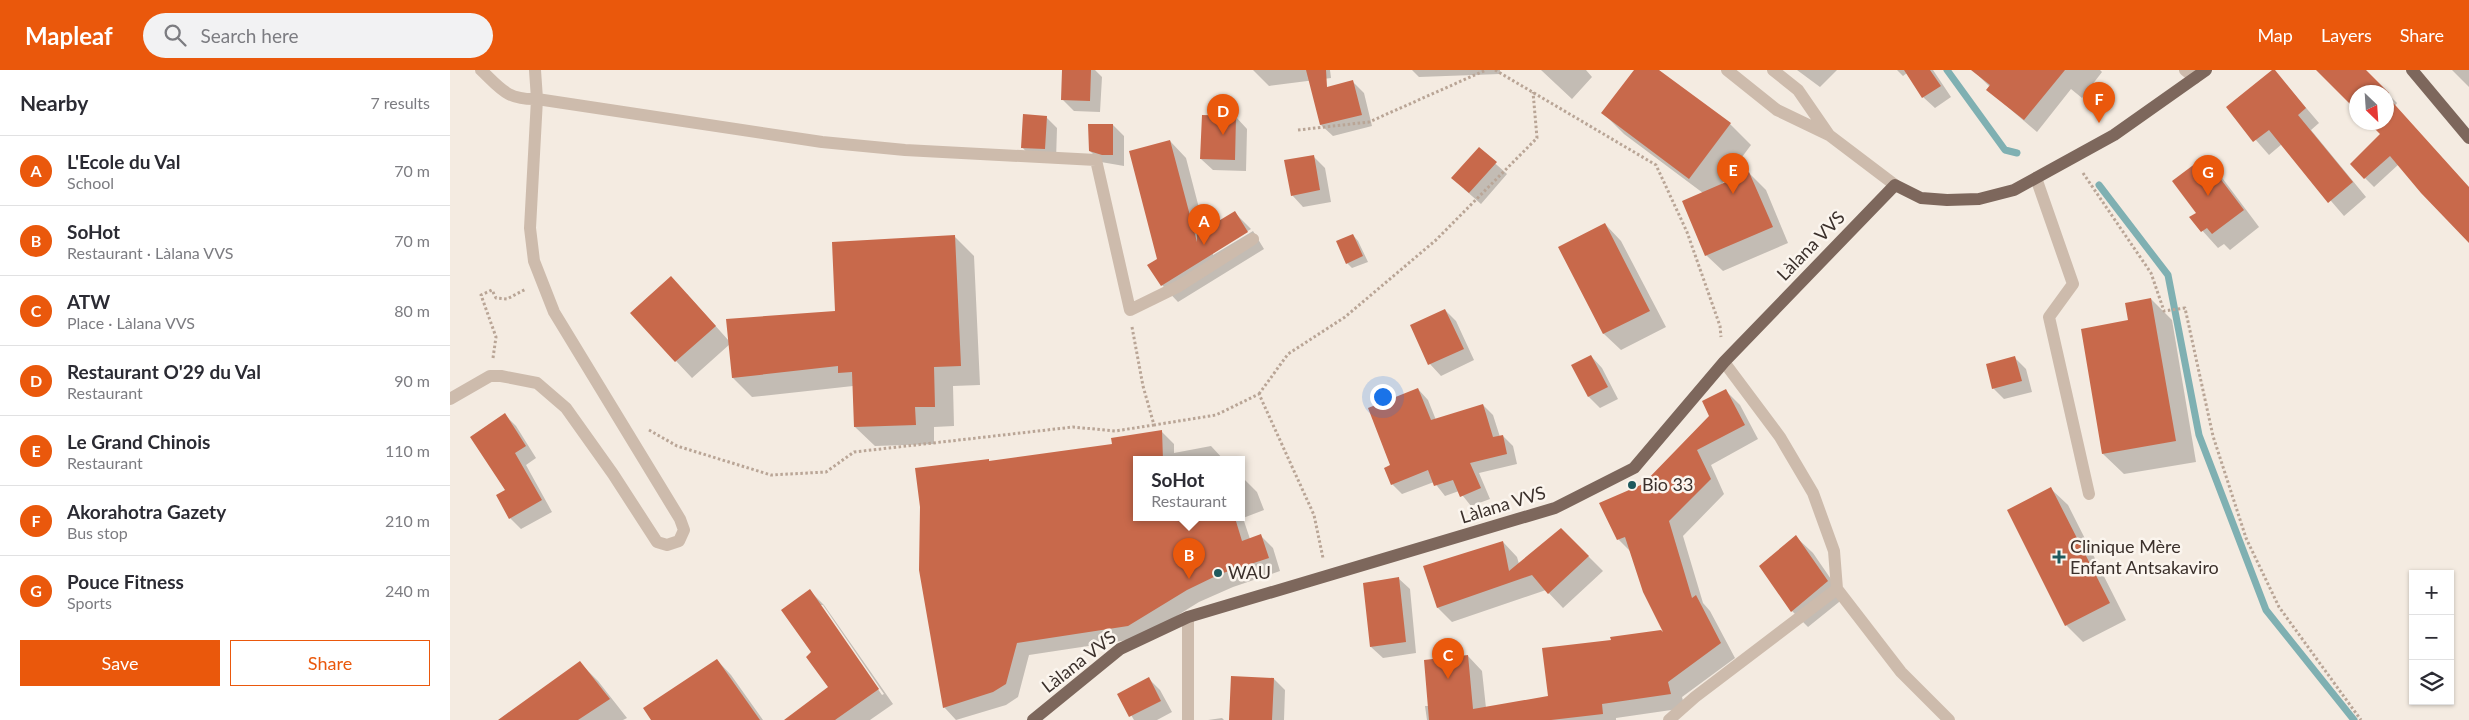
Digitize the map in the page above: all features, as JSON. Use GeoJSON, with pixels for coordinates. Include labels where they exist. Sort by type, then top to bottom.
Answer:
{"type":"FeatureCollection","features":[{"type":"Feature","properties":{"kind":"main road"},"geometry":{"type":"LineString","coordinates":[[2412,70],[2469,138]]}},
{"type":"Feature","properties":{"kind":"main road"},"geometry":{"type":"LineString","coordinates":[[1895,185],[1920,198],[1955,200],[1979,199],[2014,190],[2114,135],[2197,72]]}},
{"type":"Feature","properties":{"kind":"main road","name":"Làlana VVS"},"geometry":{"type":"LineString","coordinates":[[1033,720],[1120,649],[1188,617],[1555,508],[1634,468],[1724,362],[1895,185]]}},
{"type":"Feature","properties":{"kind":"street"},"geometry":{"type":"LineString","coordinates":[[481,70],[507,95],[520,99],[537,99],[822,142],[905,150],[1096,160],[1130,310],[1179,286],[1253,239]]}},
{"type":"Feature","properties":{"kind":"street"},"geometry":{"type":"LineString","coordinates":[[450,399],[490,376],[501,376],[537,383],[566,408],[658,542],[667,545],[679,541],[684,530],[680,519],[554,312],[534,261],[530,228],[537,99],[535,70]]}},
{"type":"Feature","properties":{"kind":"street"},"geometry":{"type":"LineString","coordinates":[[1727,70],[1777,110],[1829,136],[1895,185]]}},
{"type":"Feature","properties":{"kind":"street"},"geometry":{"type":"LineString","coordinates":[[1773,70],[1798,90],[1829,136]]}},
{"type":"Feature","properties":{"kind":"street"},"geometry":{"type":"LineString","coordinates":[[2036,178],[2073,284],[2049,317],[2089,494]]}},
{"type":"Feature","properties":{"kind":"street"},"geometry":{"type":"LineString","coordinates":[[1724,362],[1780,438],[1813,493],[1834,551],[1837,589],[1901,672],[1949,720]]}},
{"type":"Feature","properties":{"kind":"street"},"geometry":{"type":"LineString","coordinates":[[1669,720],[1695,697],[1837,589]]}},
{"type":"Feature","properties":{"kind":"street"},"geometry":{"type":"LineString","coordinates":[[1188,617],[1188,720]]}},
{"type":"Feature","properties":{"kind":"path"},"geometry":{"type":"LineString","coordinates":[[1298,130],[1370,122],[1486,70]]}},
{"type":"Feature","properties":{"kind":"path"},"geometry":{"type":"LineString","coordinates":[[1495,70],[1656,165],[1687,232],[1720,326],[1724,362]]}},
{"type":"Feature","properties":{"kind":"path"},"geometry":{"type":"LineString","coordinates":[[646,428],[677,446],[771,475],[826,472],[854,452],[1073,427],[1115,431],[1216,415],[1259,394],[1288,354],[1345,317],[1466,213],[1472,202],[1537,138],[1532,92]]}},
{"type":"Feature","properties":{"kind":"path"},"geometry":{"type":"LineString","coordinates":[[2073,158],[2151,273],[2164,311],[2185,308],[2212,436],[2246,538],[2279,607],[2361,720]]}},
{"type":"Feature","properties":{"kind":"path"},"geometry":{"type":"LineString","coordinates":[[496,337],[481,295],[492,290],[496,298],[507,299],[530,287]]}},
{"type":"Feature","properties":{"kind":"path"},"geometry":{"type":"LineString","coordinates":[[1130,310],[1143,386],[1154,425]]}},
{"type":"Feature","properties":{"kind":"path"},"geometry":{"type":"LineString","coordinates":[[1259,394],[1314,515],[1327,576]]}},
{"type":"Feature","properties":{"kind":"building"},"geometry":{"type":"Polygon","coordinates":[[[1062,70],[1091,70],[1090,101],[1061,100],[1062,70]]]}},
{"type":"Feature","properties":{"kind":"building"},"geometry":{"type":"Polygon","coordinates":[[[1306,70],[1326,70],[1327,87],[1353,80],[1362,115],[1320,125],[1306,70]]]}},
{"type":"Feature","properties":{"kind":"building"},"geometry":{"type":"Polygon","coordinates":[[[1634,70],[1659,70],[1731,123],[1689,179],[1601,113],[1634,70]]]}},
{"type":"Feature","properties":{"kind":"building"},"geometry":{"type":"Polygon","coordinates":[[[1904,70],[1930,70],[1941,86],[1922,98],[1904,70]]]}},
{"type":"Feature","properties":{"kind":"building"},"geometry":{"type":"Polygon","coordinates":[[[1971,70],[2065,70],[2024,120],[1986,90],[1990,85],[1971,70]]]}},
{"type":"Feature","properties":{"kind":"building"},"geometry":{"type":"Polygon","coordinates":[[[2272,70],[2275,70],[2306,108],[2298,115],[2353,182],[2328,203],[2269,130],[2253,142],[2226,107],[2272,70]]]}},
{"type":"Feature","properties":{"kind":"building"},"geometry":{"type":"Polygon","coordinates":[[[2316,70],[2366,70],[2381,85],[2349,85],[2349,103],[2316,70]]]}},
{"type":"Feature","properties":{"kind":"building"},"geometry":{"type":"Polygon","coordinates":[[[2394,104],[2469,187],[2469,243],[2421,193],[2390,156],[2364,179],[2350,164],[2380,134],[2376,130],[2394,130],[2394,104]]]}},
{"type":"Feature","properties":{"kind":"building"},"geometry":{"type":"Polygon","coordinates":[[[1023,114],[1047,116],[1045,149],[1021,148],[1023,114]]]}},
{"type":"Feature","properties":{"kind":"building"},"geometry":{"type":"Polygon","coordinates":[[[1202,115],[1236,116],[1235,160],[1200,159],[1202,115]]]}},
{"type":"Feature","properties":{"kind":"building"},"geometry":{"type":"Polygon","coordinates":[[[1088,124],[1113,124],[1113,155],[1102,155],[1089,151],[1088,124]]]}},
{"type":"Feature","properties":{"kind":"building"},"geometry":{"type":"Polygon","coordinates":[[[1170,140],[1197,242],[1197,234],[1235,211],[1248,232],[1161,286],[1147,265],[1157,259],[1129,151],[1170,140]]]}},
{"type":"Feature","properties":{"kind":"building"},"geometry":{"type":"Polygon","coordinates":[[[1479,147],[1497,162],[1469,193],[1451,178],[1479,147]]]}},
{"type":"Feature","properties":{"kind":"building"},"geometry":{"type":"Polygon","coordinates":[[[1314,155],[1320,190],[1291,196],[1284,160],[1314,155]]]}},
{"type":"Feature","properties":{"kind":"building"},"geometry":{"type":"Polygon","coordinates":[[[2204,157],[2244,210],[2212,234],[2207,228],[2201,232],[2189,217],[2196,213],[2172,181],[2204,157]]]}},
{"type":"Feature","properties":{"kind":"building"},"geometry":{"type":"Polygon","coordinates":[[[1749,172],[1773,227],[1705,256],[1682,201],[1749,172]]]}},
{"type":"Feature","properties":{"kind":"building"},"geometry":{"type":"Polygon","coordinates":[[[1605,223],[1650,311],[1603,334],[1558,247],[1605,223]]]}},
{"type":"Feature","properties":{"kind":"building"},"geometry":{"type":"Polygon","coordinates":[[[1353,234],[1363,256],[1346,264],[1336,241],[1353,234]]]}},
{"type":"Feature","properties":{"kind":"building"},"geometry":{"type":"Polygon","coordinates":[[[955,235],[961,366],[934,367],[935,407],[915,407],[916,425],[854,427],[852,372],[838,373],[838,366],[732,378],[726,319],[835,311],[832,242],[955,235]]]}},
{"type":"Feature","properties":{"kind":"building"},"geometry":{"type":"Polygon","coordinates":[[[671,276],[716,326],[675,362],[630,313],[671,276]]]}},
{"type":"Feature","properties":{"kind":"building"},"geometry":{"type":"Polygon","coordinates":[[[2151,298],[2176,441],[2102,454],[2081,329],[2128,320],[2125,303],[2151,298]]]}},
{"type":"Feature","properties":{"kind":"building"},"geometry":{"type":"Polygon","coordinates":[[[1445,309],[1464,349],[1428,365],[1410,325],[1445,309]]]}},
{"type":"Feature","properties":{"kind":"building"},"geometry":{"type":"Polygon","coordinates":[[[1591,355],[1608,387],[1588,397],[1571,365],[1591,355]]]}},
{"type":"Feature","properties":{"kind":"building"},"geometry":{"type":"Polygon","coordinates":[[[2015,356],[2022,381],[1992,389],[1986,364],[2015,356]]]}},
{"type":"Feature","properties":{"kind":"building"},"geometry":{"type":"Polygon","coordinates":[[[1418,388],[1431,420],[1483,404],[1493,437],[1503,435],[1507,454],[1470,463],[1481,488],[1460,497],[1453,480],[1434,486],[1428,470],[1391,485],[1384,468],[1390,465],[1368,408],[1418,388]]]}},
{"type":"Feature","properties":{"kind":"building"},"geometry":{"type":"Polygon","coordinates":[[[1726,389],[1745,425],[1697,450],[1711,479],[1669,521],[1692,598],[1696,595],[1721,643],[1668,682],[1671,694],[1602,704],[1603,714],[1551,720],[1429,720],[1424,660],[1468,655],[1473,709],[1548,696],[1542,648],[1611,640],[1610,637],[1661,630],[1663,632],[1643,592],[1625,537],[1617,540],[1599,503],[1643,484],[1709,416],[1702,401],[1726,389]]]}},
{"type":"Feature","properties":{"kind":"building"},"geometry":{"type":"Polygon","coordinates":[[[505,413],[526,446],[515,453],[542,500],[509,519],[496,495],[505,490],[470,437],[505,413]]]}},
{"type":"Feature","properties":{"kind":"building"},"geometry":{"type":"Polygon","coordinates":[[[1162,430],[1163,456],[1133,456],[1133,521],[1236,521],[1242,541],[1261,534],[1269,558],[1220,574],[1187,590],[1128,626],[1017,643],[1006,684],[993,692],[943,708],[919,570],[920,507],[915,468],[989,459],[989,461],[1112,444],[1111,438],[1162,430]]]}},
{"type":"Feature","properties":{"kind":"building","name":"Clinique Mère Enfant Antsakaviro"},"geometry":{"type":"Polygon","coordinates":[[[2051,487],[2110,603],[2065,626],[2007,510],[2051,487]]]}},
{"type":"Feature","properties":{"kind":"building"},"geometry":{"type":"Polygon","coordinates":[[[1561,528],[1589,556],[1548,594],[1532,575],[1437,608],[1423,566],[1503,541],[1509,571],[1561,528]]]}},
{"type":"Feature","properties":{"kind":"building"},"geometry":{"type":"Polygon","coordinates":[[[1796,535],[1828,581],[1791,612],[1759,566],[1796,535]]]}},
{"type":"Feature","properties":{"kind":"building"},"geometry":{"type":"Polygon","coordinates":[[[1399,577],[1406,642],[1370,647],[1363,583],[1399,577]]]}},
{"type":"Feature","properties":{"kind":"building"},"geometry":{"type":"Polygon","coordinates":[[[810,589],[879,689],[835,720],[784,720],[828,687],[806,657],[811,652],[781,610],[810,589]]]}},
{"type":"Feature","properties":{"kind":"building"},"geometry":{"type":"Polygon","coordinates":[[[717,659],[760,720],[651,720],[643,708],[717,659]]]}},
{"type":"Feature","properties":{"kind":"building"},"geometry":{"type":"Polygon","coordinates":[[[580,661],[610,699],[578,720],[498,720],[580,661]]]}},
{"type":"Feature","properties":{"kind":"building"},"geometry":{"type":"Polygon","coordinates":[[[1231,676],[1274,678],[1272,720],[1229,720],[1231,676]]]}},
{"type":"Feature","properties":{"kind":"building"},"geometry":{"type":"Polygon","coordinates":[[[1149,677],[1161,701],[1129,717],[1117,694],[1149,677]]]}},
{"type":"Feature","properties":{"kind":"waterway"},"geometry":{"type":"LineString","coordinates":[[1947,70],[2005,150],[2017,153]]}},
{"type":"Feature","properties":{"kind":"waterway"},"geometry":{"type":"LineString","coordinates":[[2099,185],[2168,275],[2199,435],[2266,610],[2354,720]]}},
{"type":"Feature","properties":{"kind":"place","name":"Akorahotra Gazety"},"geometry":{"type":"Point","coordinates":[2099,123]}},
{"type":"Feature","properties":{"kind":"place","name":"Restaurant O'29 du Val"},"geometry":{"type":"Point","coordinates":[1223,135]}},
{"type":"Feature","properties":{"kind":"place","name":"Le Grand Chinois"},"geometry":{"type":"Point","coordinates":[1733,194]}},
{"type":"Feature","properties":{"kind":"place","name":"Pouce Fitness"},"geometry":{"type":"Point","coordinates":[2208,196]}},
{"type":"Feature","properties":{"kind":"place","name":"L'Ecole du Val"},"geometry":{"type":"Point","coordinates":[1204,245]}},
{"type":"Feature","properties":{"kind":"place","name":"Bio 33"},"geometry":{"type":"Point","coordinates":[1632,485]}},
{"type":"Feature","properties":{"kind":"place","name":"Clinique Mère Enfant Antsakaviro"},"geometry":{"type":"Point","coordinates":[2059,557]}},
{"type":"Feature","properties":{"kind":"place","name":"WAU"},"geometry":{"type":"Point","coordinates":[1218,573]}},
{"type":"Feature","properties":{"kind":"place","name":"SoHot"},"geometry":{"type":"Point","coordinates":[1189,579]}},
{"type":"Feature","properties":{"kind":"place","name":"ATW"},"geometry":{"type":"Point","coordinates":[1448,679]}}]}
